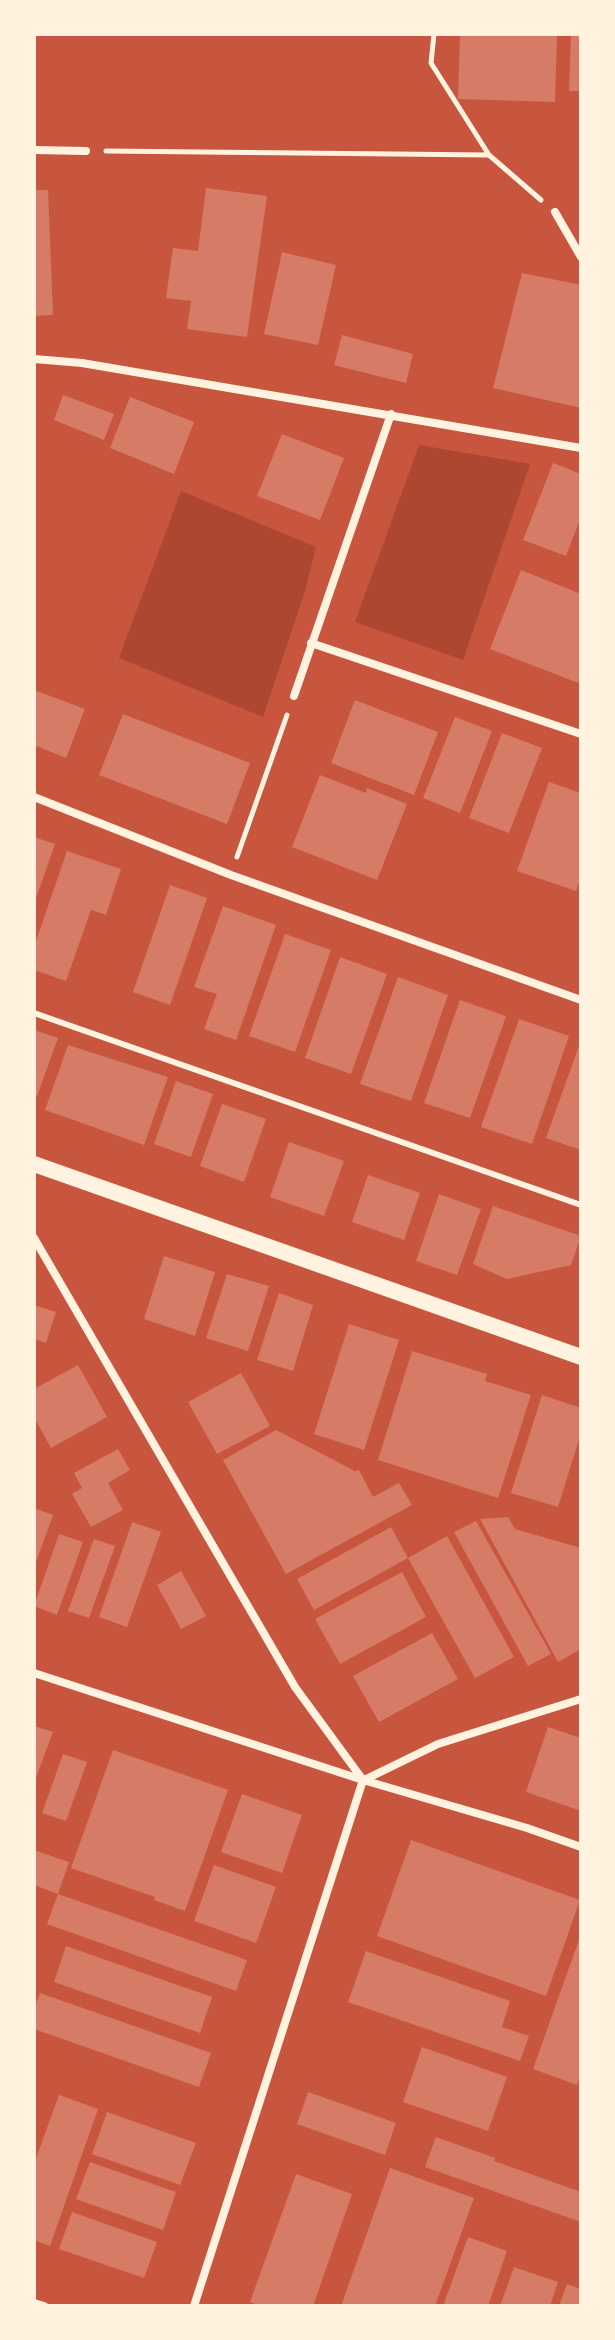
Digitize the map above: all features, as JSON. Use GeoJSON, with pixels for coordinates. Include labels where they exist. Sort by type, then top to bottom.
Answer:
{"type":"FeatureCollection","features":[{"type":"Feature","properties":{"kind":"main road"},"geometry":{"type":"LineString","coordinates":[[34,1164],[580,1356]]}},
{"type":"Feature","properties":{"kind":"street"},"geometry":{"type":"LineString","coordinates":[[34,150],[86,151]]}},
{"type":"Feature","properties":{"kind":"street"},"geometry":{"type":"LineString","coordinates":[[555,212],[581,257]]}},
{"type":"Feature","properties":{"kind":"street"},"geometry":{"type":"LineString","coordinates":[[34,359],[82,363],[581,448]]}},
{"type":"Feature","properties":{"kind":"street"},"geometry":{"type":"LineString","coordinates":[[294,696],[391,414]]}},
{"type":"Feature","properties":{"kind":"street"},"geometry":{"type":"LineString","coordinates":[[311,643],[581,734]]}},
{"type":"Feature","properties":{"kind":"street"},"geometry":{"type":"LineString","coordinates":[[34,797],[231,875],[581,1000]]}},
{"type":"Feature","properties":{"kind":"street"},"geometry":{"type":"LineString","coordinates":[[34,1238],[295,1687],[363,1780]]}},
{"type":"Feature","properties":{"kind":"street"},"geometry":{"type":"LineString","coordinates":[[34,1673],[581,1847]]}},
{"type":"Feature","properties":{"kind":"street"},"geometry":{"type":"LineString","coordinates":[[194,2306],[363,1780],[438,1744],[581,1699]]}},
{"type":"Feature","properties":{"kind":"street"},"geometry":{"type":"LineString","coordinates":[[34,2303],[44,2306]]}},
{"type":"Feature","properties":{"kind":"lane"},"geometry":{"type":"LineString","coordinates":[[34,1013],[581,1205]]}},
{"type":"Feature","properties":{"kind":"path"},"geometry":{"type":"LineString","coordinates":[[434,34],[431,63],[489,155],[555,212]]}},
{"type":"Feature","properties":{"kind":"path"},"geometry":{"type":"LineString","coordinates":[[86,151],[489,155]]}},
{"type":"Feature","properties":{"kind":"path"},"geometry":{"type":"LineString","coordinates":[[231,875],[294,696]]}},
{"type":"Feature","properties":{"kind":"shaded area"},"geometry":{"type":"Polygon","coordinates":[[[419,445],[530,464],[463,660],[355,622],[419,445]]]}},
{"type":"Feature","properties":{"kind":"shaded area"},"geometry":{"type":"Polygon","coordinates":[[[181,491],[316,547],[305,591],[263,717],[119,658],[181,491]]]}},
{"type":"Feature","properties":{"kind":"building"},"geometry":{"type":"Polygon","coordinates":[[[460,34],[557,34],[555,102],[458,99],[460,34]]]}},
{"type":"Feature","properties":{"kind":"building"},"geometry":{"type":"Polygon","coordinates":[[[571,34],[581,34],[581,91],[569,91],[571,34]]]}},
{"type":"Feature","properties":{"kind":"building"},"geometry":{"type":"Polygon","coordinates":[[[206,188],[267,196],[247,337],[187,329],[191,301],[166,298],[173,248],[198,251],[206,188]]]}},
{"type":"Feature","properties":{"kind":"building"},"geometry":{"type":"Polygon","coordinates":[[[34,190],[48,190],[53,315],[34,316],[34,190]]]}},
{"type":"Feature","properties":{"kind":"building"},"geometry":{"type":"Polygon","coordinates":[[[282,252],[336,265],[318,345],[264,334],[282,252]]]}},
{"type":"Feature","properties":{"kind":"building"},"geometry":{"type":"Polygon","coordinates":[[[522,273],[581,285],[581,408],[493,388],[522,273]]]}},
{"type":"Feature","properties":{"kind":"building"},"geometry":{"type":"Polygon","coordinates":[[[342,335],[413,354],[406,383],[334,365],[342,335]]]}},
{"type":"Feature","properties":{"kind":"building"},"geometry":{"type":"Polygon","coordinates":[[[63,395],[114,414],[104,440],[54,420],[63,395]]]}},
{"type":"Feature","properties":{"kind":"building"},"geometry":{"type":"Polygon","coordinates":[[[130,397],[194,422],[174,474],[110,448],[130,397]]]}},
{"type":"Feature","properties":{"kind":"building"},"geometry":{"type":"Polygon","coordinates":[[[282,434],[344,458],[320,520],[257,496],[282,434]]]}},
{"type":"Feature","properties":{"kind":"building"},"geometry":{"type":"Polygon","coordinates":[[[553,463],[581,474],[581,517],[566,556],[523,540],[553,463]]]}},
{"type":"Feature","properties":{"kind":"building"},"geometry":{"type":"Polygon","coordinates":[[[521,570],[581,594],[581,684],[490,649],[521,570]]]}},
{"type":"Feature","properties":{"kind":"building"},"geometry":{"type":"Polygon","coordinates":[[[34,690],[85,709],[66,758],[34,745],[34,690]]]}},
{"type":"Feature","properties":{"kind":"building"},"geometry":{"type":"Polygon","coordinates":[[[355,700],[438,732],[414,795],[331,763],[355,700]]]}},
{"type":"Feature","properties":{"kind":"building"},"geometry":{"type":"Polygon","coordinates":[[[123,714],[250,763],[227,824],[99,775],[123,714]]]}},
{"type":"Feature","properties":{"kind":"building"},"geometry":{"type":"Polygon","coordinates":[[[455,717],[492,731],[460,813],[423,798],[455,717]]]}},
{"type":"Feature","properties":{"kind":"building"},"geometry":{"type":"Polygon","coordinates":[[[502,733],[542,748],[509,833],[469,818],[502,733]]]}},
{"type":"Feature","properties":{"kind":"building"},"geometry":{"type":"Polygon","coordinates":[[[320,775],[366,793],[367,788],[407,804],[377,880],[292,847],[320,775]]]}},
{"type":"Feature","properties":{"kind":"building"},"geometry":{"type":"Polygon","coordinates":[[[549,782],[581,793],[581,877],[576,891],[517,871],[549,782]]]}},
{"type":"Feature","properties":{"kind":"building"},"geometry":{"type":"Polygon","coordinates":[[[34,837],[55,844],[34,904],[34,837]]]}},
{"type":"Feature","properties":{"kind":"building"},"geometry":{"type":"Polygon","coordinates":[[[67,851],[121,869],[106,915],[91,910],[66,981],[34,970],[34,947],[67,851]]]}},
{"type":"Feature","properties":{"kind":"building"},"geometry":{"type":"Polygon","coordinates":[[[170,885],[207,898],[170,1005],[133,992],[170,885]]]}},
{"type":"Feature","properties":{"kind":"building"},"geometry":{"type":"Polygon","coordinates":[[[223,906],[276,925],[236,1040],[204,1029],[217,994],[194,987],[223,906]]]}},
{"type":"Feature","properties":{"kind":"building"},"geometry":{"type":"Polygon","coordinates":[[[285,934],[331,950],[295,1052],[249,1036],[285,934]]]}},
{"type":"Feature","properties":{"kind":"building"},"geometry":{"type":"Polygon","coordinates":[[[340,957],[387,974],[351,1074],[305,1058],[340,957]]]}},
{"type":"Feature","properties":{"kind":"building"},"geometry":{"type":"Polygon","coordinates":[[[398,977],[448,995],[411,1101],[360,1084],[398,977]]]}},
{"type":"Feature","properties":{"kind":"building"},"geometry":{"type":"Polygon","coordinates":[[[460,1000],[506,1016],[470,1118],[424,1103],[460,1000]]]}},
{"type":"Feature","properties":{"kind":"building"},"geometry":{"type":"Polygon","coordinates":[[[519,1019],[569,1036],[532,1144],[481,1127],[519,1019]]]}},
{"type":"Feature","properties":{"kind":"building"},"geometry":{"type":"Polygon","coordinates":[[[34,1030],[58,1038],[37,1096],[34,1094],[34,1030]]]}},
{"type":"Feature","properties":{"kind":"building"},"geometry":{"type":"Polygon","coordinates":[[[581,1040],[581,1150],[546,1138],[581,1040]]]}},
{"type":"Feature","properties":{"kind":"building"},"geometry":{"type":"Polygon","coordinates":[[[68,1045],[168,1077],[144,1145],[45,1110],[68,1045]]]}},
{"type":"Feature","properties":{"kind":"building"},"geometry":{"type":"Polygon","coordinates":[[[176,1081],[213,1094],[191,1157],[154,1144],[176,1081]]]}},
{"type":"Feature","properties":{"kind":"building"},"geometry":{"type":"Polygon","coordinates":[[[222,1104],[266,1119],[244,1182],[200,1166],[222,1104]]]}},
{"type":"Feature","properties":{"kind":"building"},"geometry":{"type":"Polygon","coordinates":[[[289,1142],[344,1161],[324,1216],[270,1197],[289,1142]]]}},
{"type":"Feature","properties":{"kind":"building"},"geometry":{"type":"Polygon","coordinates":[[[368,1175],[420,1193],[404,1240],[352,1222],[368,1175]]]}},
{"type":"Feature","properties":{"kind":"building"},"geometry":{"type":"Polygon","coordinates":[[[439,1194],[481,1209],[457,1275],[416,1261],[439,1194]]]}},
{"type":"Feature","properties":{"kind":"building"},"geometry":{"type":"Polygon","coordinates":[[[493,1206],[581,1236],[571,1265],[507,1279],[473,1264],[493,1206]]]}},
{"type":"Feature","properties":{"kind":"building"},"geometry":{"type":"Polygon","coordinates":[[[164,1256],[215,1272],[195,1336],[144,1319],[164,1256]]]}},
{"type":"Feature","properties":{"kind":"building"},"geometry":{"type":"Polygon","coordinates":[[[227,1274],[269,1286],[248,1351],[206,1338],[227,1274]]]}},
{"type":"Feature","properties":{"kind":"building"},"geometry":{"type":"Polygon","coordinates":[[[279,1293],[313,1305],[293,1371],[257,1360],[279,1293]]]}},
{"type":"Feature","properties":{"kind":"building"},"geometry":{"type":"Polygon","coordinates":[[[34,1305],[56,1312],[46,1343],[34,1339],[34,1305]]]}},
{"type":"Feature","properties":{"kind":"building"},"geometry":{"type":"Polygon","coordinates":[[[349,1324],[399,1340],[364,1450],[314,1434],[349,1324]]]}},
{"type":"Feature","properties":{"kind":"building"},"geometry":{"type":"Polygon","coordinates":[[[412,1351],[487,1374],[485,1381],[531,1395],[498,1498],[378,1460],[412,1351]]]}},
{"type":"Feature","properties":{"kind":"building"},"geometry":{"type":"Polygon","coordinates":[[[78,1365],[107,1417],[51,1448],[34,1417],[34,1389],[78,1365]]]}},
{"type":"Feature","properties":{"kind":"building"},"geometry":{"type":"Polygon","coordinates":[[[241,1373],[270,1426],[217,1454],[188,1402],[241,1373]]]}},
{"type":"Feature","properties":{"kind":"building"},"geometry":{"type":"Polygon","coordinates":[[[542,1395],[581,1408],[581,1433],[558,1507],[511,1493],[542,1395]]]}},
{"type":"Feature","properties":{"kind":"building"},"geometry":{"type":"Polygon","coordinates":[[[276,1430],[355,1471],[359,1470],[373,1497],[399,1483],[412,1505],[286,1574],[223,1460],[276,1430]]]}},
{"type":"Feature","properties":{"kind":"building"},"geometry":{"type":"Polygon","coordinates":[[[118,1449],[130,1470],[108,1483],[123,1510],[91,1527],[72,1494],[82,1488],[74,1473],[118,1449]]]}},
{"type":"Feature","properties":{"kind":"building"},"geometry":{"type":"Polygon","coordinates":[[[34,1508],[53,1515],[34,1568],[34,1508]]]}},
{"type":"Feature","properties":{"kind":"building"},"geometry":{"type":"Polygon","coordinates":[[[508,1517],[515,1529],[581,1548],[581,1649],[558,1662],[480,1519],[508,1517]]]}},
{"type":"Feature","properties":{"kind":"building"},"geometry":{"type":"Polygon","coordinates":[[[476,1521],[551,1654],[528,1666],[454,1532],[476,1521]]]}},
{"type":"Feature","properties":{"kind":"building"},"geometry":{"type":"Polygon","coordinates":[[[132,1522],[161,1532],[127,1627],[99,1617],[132,1522]]]}},
{"type":"Feature","properties":{"kind":"building"},"geometry":{"type":"Polygon","coordinates":[[[391,1527],[408,1558],[314,1610],[297,1579],[391,1527]]]}},
{"type":"Feature","properties":{"kind":"building"},"geometry":{"type":"Polygon","coordinates":[[[59,1534],[83,1542],[57,1615],[34,1606],[59,1534]]]}},
{"type":"Feature","properties":{"kind":"building"},"geometry":{"type":"Polygon","coordinates":[[[447,1536],[514,1657],[475,1678],[408,1558],[447,1536]]]}},
{"type":"Feature","properties":{"kind":"building"},"geometry":{"type":"Polygon","coordinates":[[[94,1539],[115,1546],[89,1618],[68,1611],[94,1539]]]}},
{"type":"Feature","properties":{"kind":"building"},"geometry":{"type":"Polygon","coordinates":[[[181,1571],[206,1616],[181,1629],[157,1585],[181,1571]]]}},
{"type":"Feature","properties":{"kind":"building"},"geometry":{"type":"Polygon","coordinates":[[[402,1572],[426,1617],[340,1664],[315,1619],[402,1572]]]}},
{"type":"Feature","properties":{"kind":"building"},"geometry":{"type":"Polygon","coordinates":[[[432,1633],[458,1679],[379,1722],[353,1676],[432,1633]]]}},
{"type":"Feature","properties":{"kind":"building"},"geometry":{"type":"Polygon","coordinates":[[[34,1726],[53,1732],[34,1783],[34,1726]]]}},
{"type":"Feature","properties":{"kind":"building"},"geometry":{"type":"Polygon","coordinates":[[[548,1727],[581,1738],[581,1811],[526,1792],[548,1727]]]}},
{"type":"Feature","properties":{"kind":"building"},"geometry":{"type":"Polygon","coordinates":[[[113,1750],[228,1790],[185,1911],[154,1900],[155,1897],[71,1868],[113,1750]]]}},
{"type":"Feature","properties":{"kind":"building"},"geometry":{"type":"Polygon","coordinates":[[[63,1754],[87,1762],[66,1821],[42,1813],[63,1754]]]}},
{"type":"Feature","properties":{"kind":"building"},"geometry":{"type":"Polygon","coordinates":[[[242,1794],[302,1815],[282,1873],[221,1852],[242,1794]]]}},
{"type":"Feature","properties":{"kind":"building"},"geometry":{"type":"Polygon","coordinates":[[[411,1840],[580,1900],[546,1996],[377,1936],[411,1840]]]}},
{"type":"Feature","properties":{"kind":"building"},"geometry":{"type":"Polygon","coordinates":[[[34,1850],[69,1862],[58,1894],[34,1885],[34,1850]]]}},
{"type":"Feature","properties":{"kind":"building"},"geometry":{"type":"Polygon","coordinates":[[[214,1865],[276,1887],[256,1943],[194,1921],[214,1865]]]}},
{"type":"Feature","properties":{"kind":"building"},"geometry":{"type":"Polygon","coordinates":[[[58,1894],[247,1960],[236,1991],[47,1924],[58,1894]]]}},
{"type":"Feature","properties":{"kind":"building"},"geometry":{"type":"Polygon","coordinates":[[[581,1934],[581,2072],[577,2085],[533,2069],[581,1934]]]}},
{"type":"Feature","properties":{"kind":"building"},"geometry":{"type":"Polygon","coordinates":[[[66,1946],[212,1997],[200,2033],[54,1982],[66,1946]]]}},
{"type":"Feature","properties":{"kind":"building"},"geometry":{"type":"Polygon","coordinates":[[[366,1951],[510,2001],[502,2027],[529,2036],[520,2061],[348,2002],[366,1951]]]}},
{"type":"Feature","properties":{"kind":"building"},"geometry":{"type":"Polygon","coordinates":[[[40,1993],[211,2053],[199,2087],[34,2029],[34,2010],[40,1993]]]}},
{"type":"Feature","properties":{"kind":"building"},"geometry":{"type":"Polygon","coordinates":[[[422,2047],[507,2077],[488,2131],[403,2102],[422,2047]]]}},
{"type":"Feature","properties":{"kind":"building"},"geometry":{"type":"Polygon","coordinates":[[[308,2092],[396,2123],[385,2155],[297,2124],[308,2092]]]}},
{"type":"Feature","properties":{"kind":"building"},"geometry":{"type":"Polygon","coordinates":[[[59,2095],[98,2109],[50,2246],[34,2240],[34,2164],[59,2095]]]}},
{"type":"Feature","properties":{"kind":"building"},"geometry":{"type":"Polygon","coordinates":[[[107,2112],[196,2143],[180,2185],[92,2154],[107,2112]]]}},
{"type":"Feature","properties":{"kind":"building"},"geometry":{"type":"Polygon","coordinates":[[[436,2137],[581,2192],[581,2222],[425,2167],[436,2137]]]}},
{"type":"Feature","properties":{"kind":"building"},"geometry":{"type":"Polygon","coordinates":[[[90,2162],[176,2192],[163,2230],[76,2199],[90,2162]]]}},
{"type":"Feature","properties":{"kind":"building"},"geometry":{"type":"Polygon","coordinates":[[[390,2168],[474,2198],[435,2306],[341,2306],[390,2168]]]}},
{"type":"Feature","properties":{"kind":"building"},"geometry":{"type":"Polygon","coordinates":[[[296,2174],[352,2194],[313,2306],[260,2306],[250,2302],[296,2174]]]}},
{"type":"Feature","properties":{"kind":"building"},"geometry":{"type":"Polygon","coordinates":[[[72,2212],[157,2242],[144,2278],[59,2249],[72,2212]]]}},
{"type":"Feature","properties":{"kind":"building"},"geometry":{"type":"Polygon","coordinates":[[[468,2237],[507,2251],[488,2306],[443,2306],[468,2237]]]}},
{"type":"Feature","properties":{"kind":"building"},"geometry":{"type":"Polygon","coordinates":[[[514,2267],[558,2282],[550,2306],[500,2306],[514,2267]]]}},
{"type":"Feature","properties":{"kind":"building"},"geometry":{"type":"Polygon","coordinates":[[[567,2284],[581,2289],[581,2306],[559,2306],[567,2284]]]}}]}
